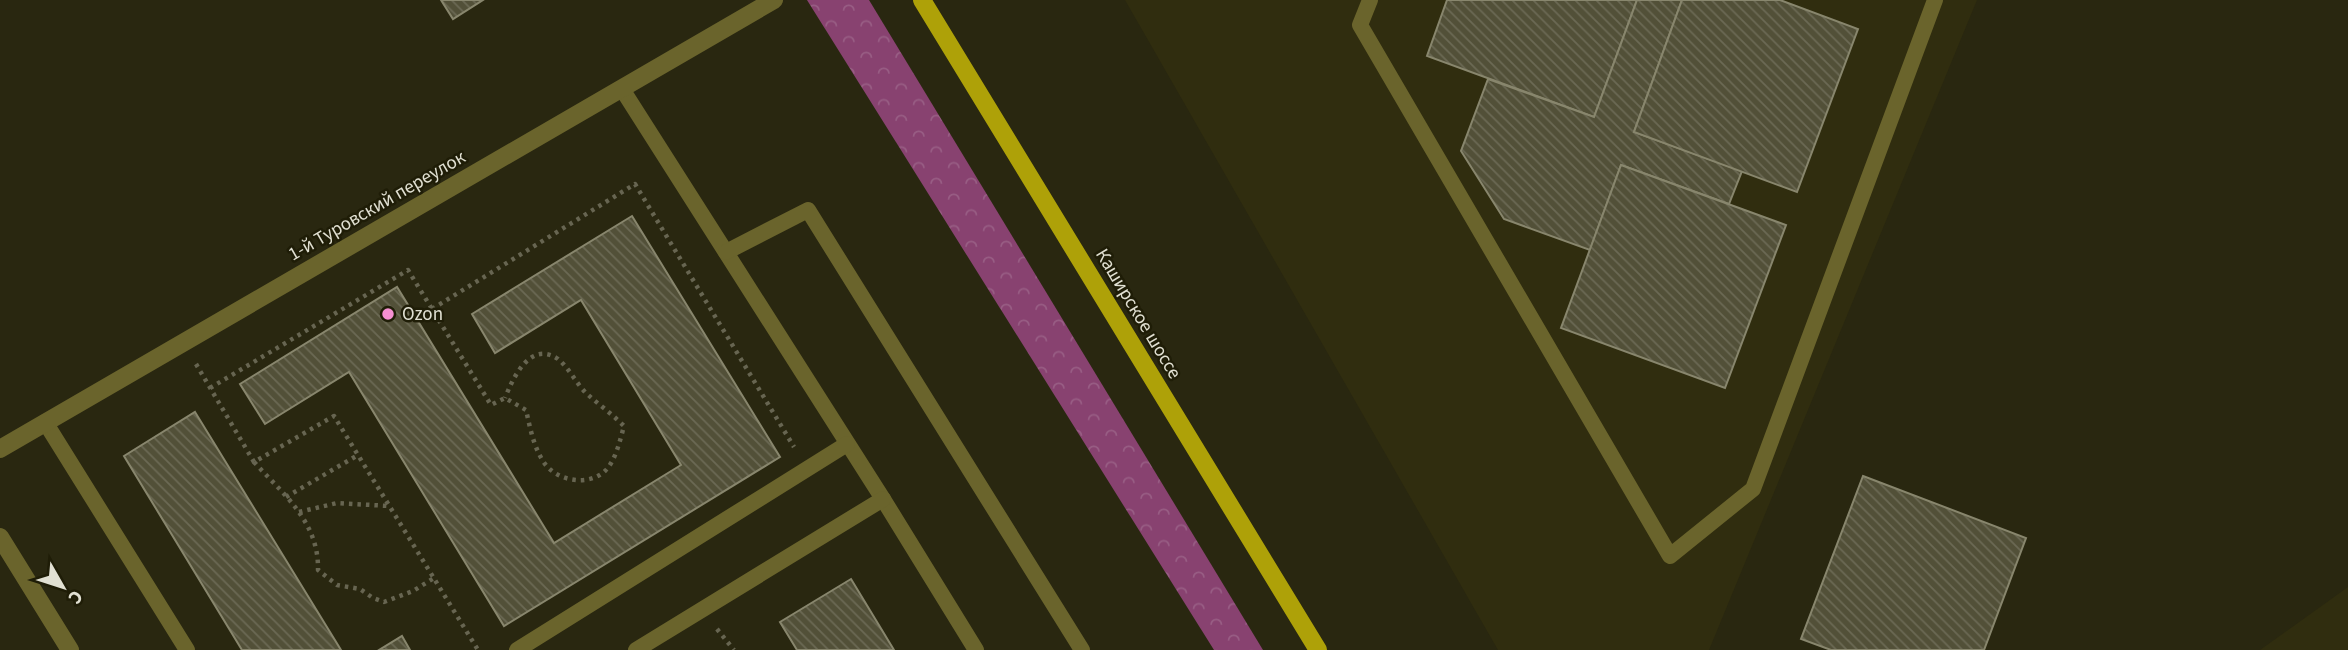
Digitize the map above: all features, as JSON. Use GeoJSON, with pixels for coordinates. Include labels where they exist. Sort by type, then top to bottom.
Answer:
{"type":"FeatureCollection","features":[{"type":"Feature","properties":{"kind":"main road","name":"Каширское шоссе"},"geometry":{"type":"LineString","coordinates":[[922,0],[1318,650]]}},
{"type":"Feature","properties":{"kind":"street","name":"1-й Туровский переулок"},"geometry":{"type":"LineString","coordinates":[[0,449],[775,0]]}},
{"type":"Feature","properties":{"kind":"street"},"geometry":{"type":"LineString","coordinates":[[0,537],[70,650]]}},
{"type":"Feature","properties":{"kind":"lane"},"geometry":{"type":"LineString","coordinates":[[1370,0],[1360,25],[1670,556],[1753,489],[1935,0]]}},
{"type":"Feature","properties":{"kind":"lane"},"geometry":{"type":"LineString","coordinates":[[622,89],[976,650]]}},
{"type":"Feature","properties":{"kind":"lane"},"geometry":{"type":"LineString","coordinates":[[726,252],[808,210],[1082,650]]}},
{"type":"Feature","properties":{"kind":"lane"},"geometry":{"type":"LineString","coordinates":[[45,422],[187,650]]}},
{"type":"Feature","properties":{"kind":"lane"},"geometry":{"type":"LineString","coordinates":[[517,650],[847,444]]}},
{"type":"Feature","properties":{"kind":"lane"},"geometry":{"type":"LineString","coordinates":[[636,650],[883,499]]}},
{"type":"Feature","properties":{"kind":"path"},"geometry":{"type":"LineString","coordinates":[[432,309],[635,184],[807,468]]}},
{"type":"Feature","properties":{"kind":"path"},"geometry":{"type":"LineString","coordinates":[[210,388],[408,270],[491,405],[505,398],[515,373],[527,359],[545,354],[558,359],[585,392],[624,426],[618,448],[605,471],[587,479],[568,480],[544,463],[532,439],[526,410],[505,398]]}},
{"type":"Feature","properties":{"kind":"path"},"geometry":{"type":"LineString","coordinates":[[183,342],[254,462],[299,512],[314,537],[318,551],[318,570],[337,585],[359,589],[384,602],[434,578]]}},
{"type":"Feature","properties":{"kind":"path"},"geometry":{"type":"LineString","coordinates":[[254,462],[334,416],[478,650]]}},
{"type":"Feature","properties":{"kind":"path"},"geometry":{"type":"LineString","coordinates":[[286,498],[358,455]]}},
{"type":"Feature","properties":{"kind":"path"},"geometry":{"type":"LineString","coordinates":[[299,512],[337,503],[390,506]]}},
{"type":"Feature","properties":{"kind":"shaded area"},"geometry":{"type":"Polygon","coordinates":[[[1125,0],[1977,0],[1709,650],[1498,650],[1125,0]]]}},
{"type":"Feature","properties":{"kind":"shaded area"},"geometry":{"type":"Polygon","coordinates":[[[2348,587],[2348,650],[2260,650],[2348,587]]]}},
{"type":"Feature","properties":{"kind":"green space"},"geometry":{"type":"Polygon","coordinates":[[[807,0],[869,0],[1263,650],[1214,650],[807,0]]]}},
{"type":"Feature","properties":{"kind":"building"},"geometry":{"type":"Polygon","coordinates":[[[441,0],[483,0],[453,19],[441,0]]]}},
{"type":"Feature","properties":{"kind":"building"},"geometry":{"type":"Polygon","coordinates":[[[1447,0],[1637,0],[1594,117],[1427,56],[1447,0]]]}},
{"type":"Feature","properties":{"kind":"building"},"geometry":{"type":"Polygon","coordinates":[[[1637,0],[1682,0],[1634,132],[1742,171],[1729,204],[1621,165],[1590,250],[1504,219],[1461,151],[1488,79],[1594,117],[1637,0]]]}},
{"type":"Feature","properties":{"kind":"building"},"geometry":{"type":"Polygon","coordinates":[[[1682,0],[1780,0],[1858,29],[1797,192],[1634,132],[1682,0]]]}},
{"type":"Feature","properties":{"kind":"building"},"geometry":{"type":"Polygon","coordinates":[[[1621,165],[1786,225],[1725,388],[1561,328],[1621,165]]]}},
{"type":"Feature","properties":{"kind":"building"},"geometry":{"type":"Polygon","coordinates":[[[632,216],[780,457],[504,626],[349,372],[265,424],[240,384],[397,287],[554,543],[681,465],[581,300],[495,353],[472,314],[632,216]]]}},
{"type":"Feature","properties":{"kind":"building"},"geometry":{"type":"Polygon","coordinates":[[[195,412],[341,650],[242,650],[124,456],[195,412]]]}},
{"type":"Feature","properties":{"kind":"building"},"geometry":{"type":"Polygon","coordinates":[[[1863,476],[2026,538],[1984,650],[1831,650],[1801,639],[1863,476]]]}},
{"type":"Feature","properties":{"kind":"building"},"geometry":{"type":"Polygon","coordinates":[[[851,579],[894,650],[797,650],[780,622],[851,579]]]}},
{"type":"Feature","properties":{"kind":"building"},"geometry":{"type":"Polygon","coordinates":[[[402,636],[410,650],[379,650],[402,636]]]}},
{"type":"Feature","properties":{"kind":"place","name":"Ozon"},"geometry":{"type":"Point","coordinates":[388,314]}}]}
